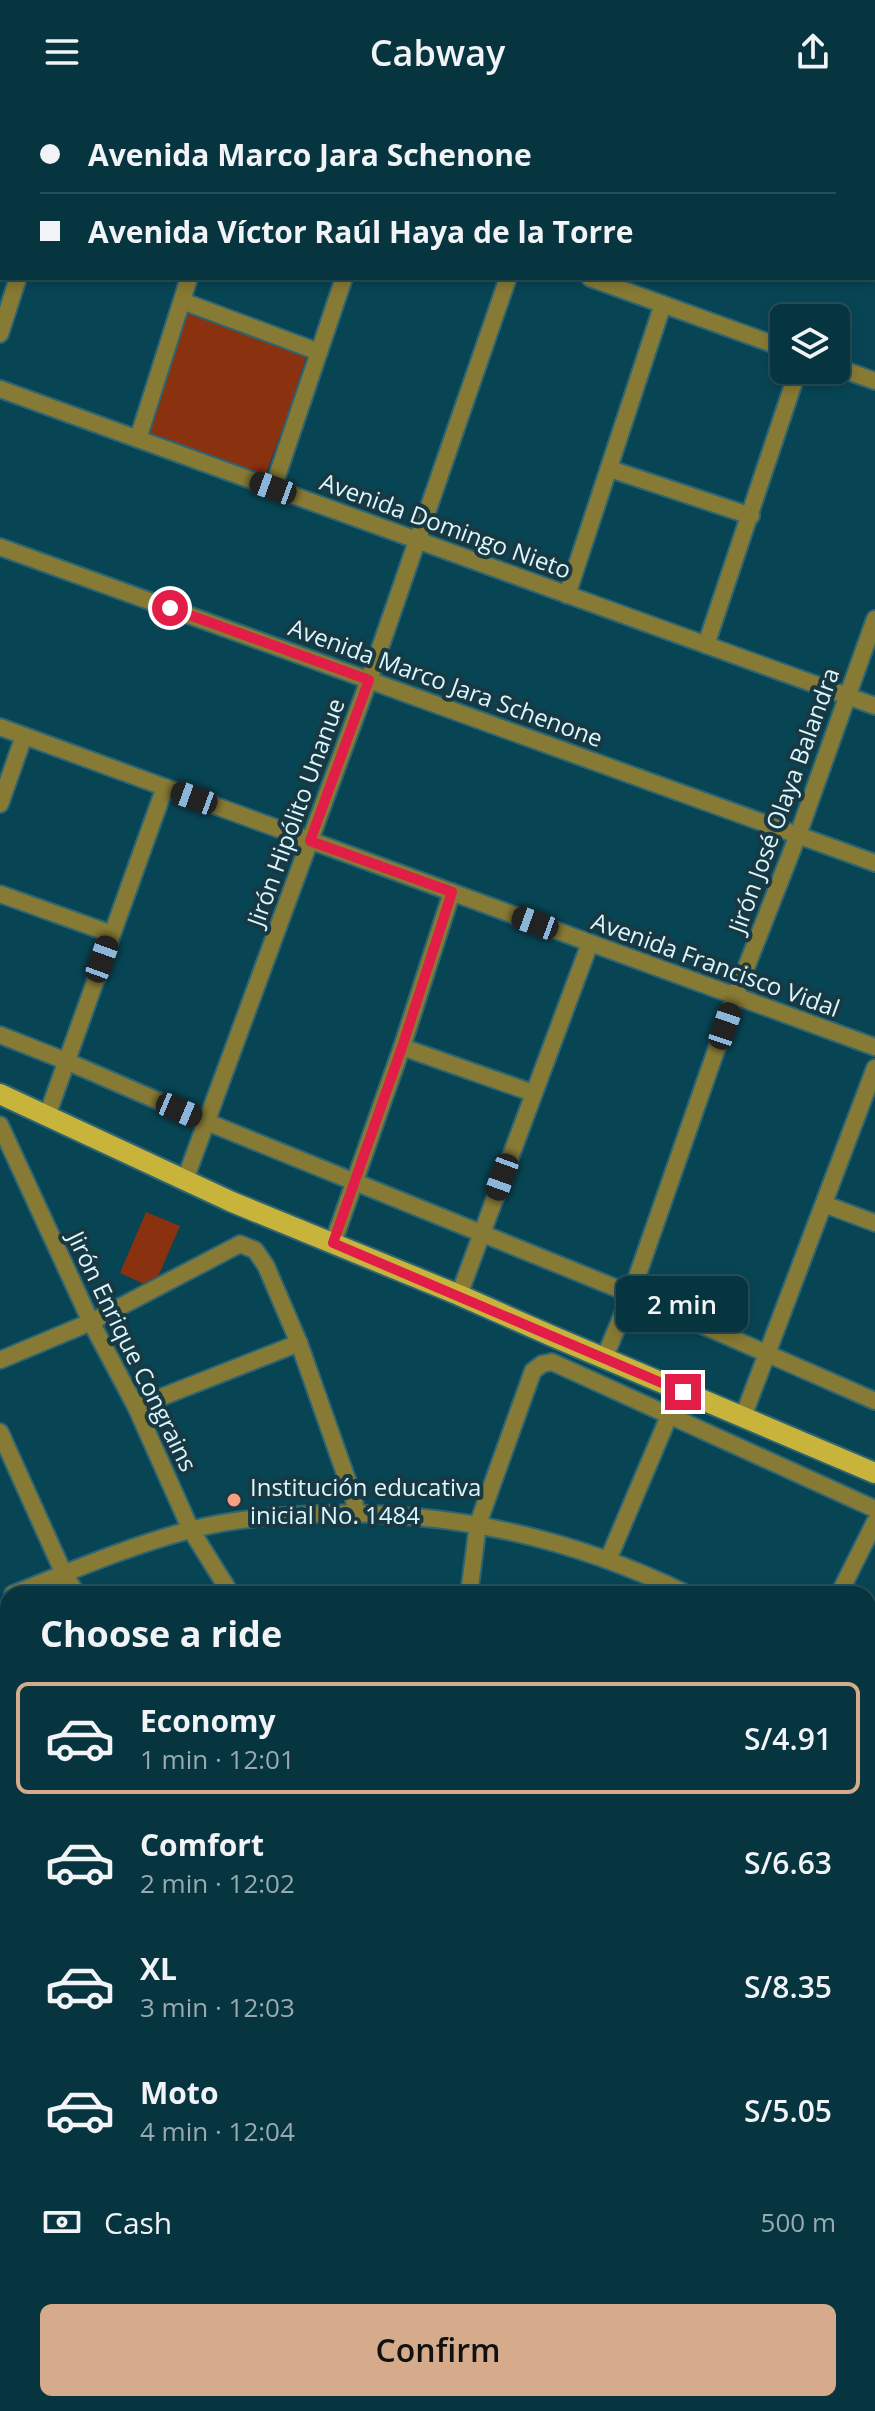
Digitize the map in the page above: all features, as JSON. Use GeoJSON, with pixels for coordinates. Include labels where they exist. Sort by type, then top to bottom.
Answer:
{"type":"FeatureCollection","features":[{"type":"Feature","properties":{"kind":"main road"},"geometry":{"type":"LineString","coordinates":[[0,1094],[232,1202],[459,1295],[875,1473]]}},
{"type":"Feature","properties":{"kind":"street"},"geometry":{"type":"LineString","coordinates":[[0,334],[17,280]]}},
{"type":"Feature","properties":{"kind":"street"},"geometry":{"type":"LineString","coordinates":[[138,439],[188,280]]}},
{"type":"Feature","properties":{"kind":"street"},"geometry":{"type":"LineString","coordinates":[[273,488],[343,280]]}},
{"type":"Feature","properties":{"kind":"street","name":"Jirón Hipólito Unanue"},"geometry":{"type":"LineString","coordinates":[[185,1180],[369,680],[507,280]]}},
{"type":"Feature","properties":{"kind":"street"},"geometry":{"type":"LineString","coordinates":[[596,280],[770,343]]}},
{"type":"Feature","properties":{"kind":"street"},"geometry":{"type":"LineString","coordinates":[[182,301],[319,352]]}},
{"type":"Feature","properties":{"kind":"street"},"geometry":{"type":"LineString","coordinates":[[567,595],[663,304]]}},
{"type":"Feature","properties":{"kind":"street"},"geometry":{"type":"LineString","coordinates":[[850,372],[875,381]]}},
{"type":"Feature","properties":{"kind":"street"},"geometry":{"type":"LineString","coordinates":[[706,645],[793,384]]}},
{"type":"Feature","properties":{"kind":"street","name":"Avenida Domingo Nieto"},"geometry":{"type":"LineString","coordinates":[[0,389],[875,706]]}},
{"type":"Feature","properties":{"kind":"street"},"geometry":{"type":"LineString","coordinates":[[610,469],[751,516]]}},
{"type":"Feature","properties":{"kind":"street","name":"Avenida Marco Jara Schenone"},"geometry":{"type":"LineString","coordinates":[[0,547],[875,863]]}},
{"type":"Feature","properties":{"kind":"street","name":"Jirón José Olaya Balandra"},"geometry":{"type":"LineString","coordinates":[[604,1359],[631,1294],[735,996],[798,835],[875,619]]}},
{"type":"Feature","properties":{"kind":"street","name":"Avenida Francisco Vidal"},"geometry":{"type":"LineString","coordinates":[[0,727],[875,1047]]}},
{"type":"Feature","properties":{"kind":"street"},"geometry":{"type":"LineString","coordinates":[[0,804],[24,736]]}},
{"type":"Feature","properties":{"kind":"street"},"geometry":{"type":"LineString","coordinates":[[47,1116],[165,787]]}},
{"type":"Feature","properties":{"kind":"street"},"geometry":{"type":"LineString","coordinates":[[333,1243],[402,1047],[452,892]]}},
{"type":"Feature","properties":{"kind":"street"},"geometry":{"type":"LineString","coordinates":[[0,894],[112,934]]}},
{"type":"Feature","properties":{"kind":"street"},"geometry":{"type":"LineString","coordinates":[[459,1295],[590,943]]}},
{"type":"Feature","properties":{"kind":"street"},"geometry":{"type":"LineString","coordinates":[[0,1035],[631,1294],[875,1401]]}},
{"type":"Feature","properties":{"kind":"street"},"geometry":{"type":"LineString","coordinates":[[402,1047],[533,1093]]}},
{"type":"Feature","properties":{"kind":"street"},"geometry":{"type":"LineString","coordinates":[[743,1417],[875,1068]]}},
{"type":"Feature","properties":{"kind":"street","name":"Jirón Enrique Congrains"},"geometry":{"type":"LineString","coordinates":[[0,1125],[91,1322],[136,1407],[191,1530],[226,1586]]}},
{"type":"Feature","properties":{"kind":"street"},"geometry":{"type":"LineString","coordinates":[[824,1204],[875,1223]]}},
{"type":"Feature","properties":{"kind":"street"},"geometry":{"type":"LineString","coordinates":[[0,1360],[91,1322],[240,1244],[255,1250],[266,1266],[299,1343],[354,1499],[356,1513]]}},
{"type":"Feature","properties":{"kind":"street"},"geometry":{"type":"LineString","coordinates":[[136,1407],[299,1343]]}},
{"type":"Feature","properties":{"kind":"street"},"geometry":{"type":"LineString","coordinates":[[470,1586],[478,1524],[533,1371],[542,1364],[552,1362],[875,1509]]}},
{"type":"Feature","properties":{"kind":"street"},"geometry":{"type":"LineString","coordinates":[[608,1560],[669,1416]]}},
{"type":"Feature","properties":{"kind":"street"},"geometry":{"type":"LineString","coordinates":[[0,1432],[72,1586]]}},
{"type":"Feature","properties":{"kind":"street"},"geometry":{"type":"LineString","coordinates":[[33,1586],[130,1548],[191,1530],[291,1515],[356,1513],[478,1524],[560,1543],[671,1586]]}},
{"type":"Feature","properties":{"kind":"street"},"geometry":{"type":"LineString","coordinates":[[843,1586],[875,1522]]}},
{"type":"Feature","properties":{"kind":"shaded area"},"geometry":{"type":"Polygon","coordinates":[[[182,301],[306,357],[262,484],[138,439],[182,301]]]}},
{"type":"Feature","properties":{"kind":"shaded area"},"geometry":{"type":"Polygon","coordinates":[[[146,1212],[180,1226],[153,1288],[120,1273],[146,1212]]]}},
{"type":"Feature","properties":{"kind":"place","name":"Institución educativa inicial No. 1484"},"geometry":{"type":"Point","coordinates":[234,1500]}},
{"type":"Feature","properties":{"kind":"route"},"geometry":{"type":"LineString","coordinates":[[170,608],[369,680],[310,841],[452,892],[402,1047],[333,1243],[683,1392]]}}]}
